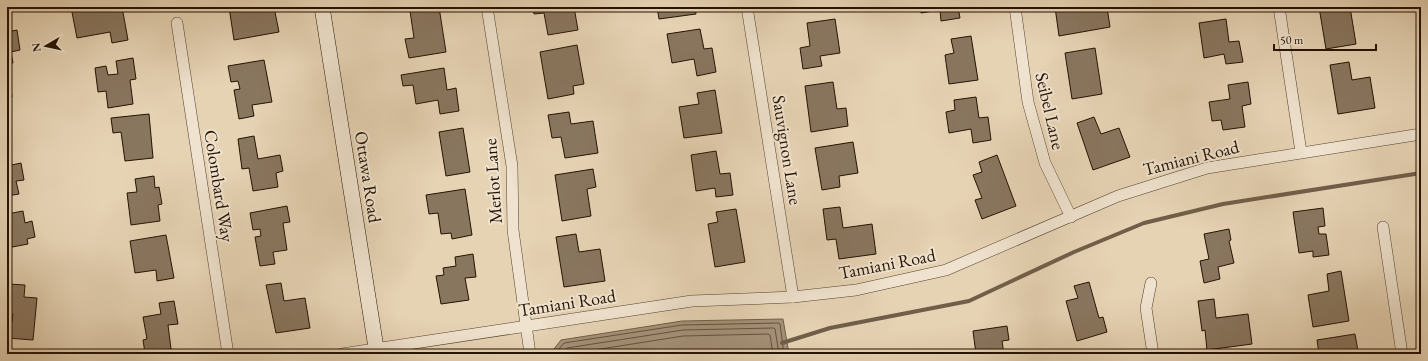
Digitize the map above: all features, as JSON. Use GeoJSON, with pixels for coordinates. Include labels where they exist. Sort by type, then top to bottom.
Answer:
{"type":"FeatureCollection","features":[{"type":"Feature","properties":{"kind":"street","name":"Ottawa Road"},"geometry":{"type":"LineString","coordinates":[[322,7],[376,351]]}},
{"type":"Feature","properties":{"kind":"street","name":"Merlot Lane"},"geometry":{"type":"LineString","coordinates":[[487,7],[512,166],[513,230],[530,354]]}},
{"type":"Feature","properties":{"kind":"street","name":"Sauvignon Lane"},"geometry":{"type":"LineString","coordinates":[[747,7],[793,298]]}},
{"type":"Feature","properties":{"kind":"street","name":"Seibel Lane"},"geometry":{"type":"LineString","coordinates":[[1015,7],[1028,102],[1045,163],[1070,217]]}},
{"type":"Feature","properties":{"kind":"street"},"geometry":{"type":"LineString","coordinates":[[1278,7],[1301,152]]}},
{"type":"Feature","properties":{"kind":"street","name":"Colombard Way"},"geometry":{"type":"LineString","coordinates":[[177,22],[228,354]]}},
{"type":"Feature","properties":{"kind":"street","name":"Tamiani Road"},"geometry":{"type":"LineString","coordinates":[[342,354],[376,351],[692,301],[793,298],[856,290],[946,270],[1118,196],[1207,168],[1421,134]]}},
{"type":"Feature","properties":{"kind":"street"},"geometry":{"type":"LineString","coordinates":[[1383,227],[1402,354]]}},
{"type":"Feature","properties":{"kind":"street"},"geometry":{"type":"LineString","coordinates":[[1151,283],[1146,308],[1153,354]]}},
{"type":"Feature","properties":{"kind":"water"},"geometry":{"type":"Polygon","coordinates":[[[783,319],[789,354],[550,354],[561,340],[682,321],[783,319]]]}},
{"type":"Feature","properties":{"kind":"building"},"geometry":{"type":"Polygon","coordinates":[[[71,7],[122,7],[128,40],[112,43],[110,32],[77,38],[71,7]]]}},
{"type":"Feature","properties":{"kind":"building"},"geometry":{"type":"Polygon","coordinates":[[[229,7],[274,7],[279,32],[234,40],[229,7]]]}},
{"type":"Feature","properties":{"kind":"building"},"geometry":{"type":"Polygon","coordinates":[[[439,7],[446,52],[409,58],[405,39],[414,38],[410,11],[439,7]]]}},
{"type":"Feature","properties":{"kind":"building"},"geometry":{"type":"Polygon","coordinates":[[[533,7],[574,7],[578,30],[548,35],[544,13],[534,14],[533,7]]]}},
{"type":"Feature","properties":{"kind":"building"},"geometry":{"type":"Polygon","coordinates":[[[657,7],[695,7],[696,14],[659,19],[657,7]]]}},
{"type":"Feature","properties":{"kind":"building"},"geometry":{"type":"Polygon","coordinates":[[[920,7],[958,7],[960,18],[941,21],[940,10],[921,13],[920,7]]]}},
{"type":"Feature","properties":{"kind":"building"},"geometry":{"type":"Polygon","coordinates":[[[1055,7],[1107,7],[1110,27],[1059,36],[1055,7]]]}},
{"type":"Feature","properties":{"kind":"building"},"geometry":{"type":"Polygon","coordinates":[[[1319,7],[1350,7],[1356,44],[1326,49],[1319,7]]]}},
{"type":"Feature","properties":{"kind":"building"},"geometry":{"type":"Polygon","coordinates":[[[835,19],[840,53],[820,56],[822,66],[803,69],[800,48],[810,46],[807,23],[835,19]]]}},
{"type":"Feature","properties":{"kind":"building"},"geometry":{"type":"Polygon","coordinates":[[[1226,19],[1229,42],[1239,41],[1243,62],[1226,64],[1224,54],[1204,58],[1199,23],[1226,19]]]}},
{"type":"Feature","properties":{"kind":"building"},"geometry":{"type":"Polygon","coordinates":[[[700,29],[704,49],[712,48],[716,72],[697,76],[694,59],[672,63],[667,34],[700,29]]]}},
{"type":"Feature","properties":{"kind":"building"},"geometry":{"type":"Polygon","coordinates":[[[17,30],[20,50],[11,52],[13,63],[7,64],[7,32],[17,30]]]}},
{"type":"Feature","properties":{"kind":"building"},"geometry":{"type":"Polygon","coordinates":[[[971,36],[978,80],[949,84],[945,55],[954,53],[951,39],[971,36]]]}},
{"type":"Feature","properties":{"kind":"building"},"geometry":{"type":"Polygon","coordinates":[[[577,45],[584,84],[573,86],[574,94],[548,99],[540,52],[577,45]]]}},
{"type":"Feature","properties":{"kind":"building"},"geometry":{"type":"Polygon","coordinates":[[[1095,48],[1102,94],[1072,99],[1065,53],[1095,48]]]}},
{"type":"Feature","properties":{"kind":"building"},"geometry":{"type":"Polygon","coordinates":[[[133,58],[136,79],[130,80],[133,104],[108,108],[106,91],[98,92],[95,68],[106,66],[108,75],[118,74],[116,61],[133,58]]]}},
{"type":"Feature","properties":{"kind":"building"},"geometry":{"type":"Polygon","coordinates":[[[264,60],[272,102],[252,105],[254,116],[239,119],[234,90],[240,89],[238,81],[231,82],[228,66],[264,60]]]}},
{"type":"Feature","properties":{"kind":"building"},"geometry":{"type":"Polygon","coordinates":[[[1349,62],[1352,80],[1370,77],[1375,108],[1338,114],[1330,65],[1349,62]]]}},
{"type":"Feature","properties":{"kind":"building"},"geometry":{"type":"Polygon","coordinates":[[[444,68],[447,90],[456,88],[459,111],[440,114],[438,100],[416,104],[413,85],[403,86],[401,75],[444,68]]]}},
{"type":"Feature","properties":{"kind":"building"},"geometry":{"type":"Polygon","coordinates":[[[7,75],[9,75],[12,97],[7,98],[7,75]]]}},
{"type":"Feature","properties":{"kind":"building"},"geometry":{"type":"Polygon","coordinates":[[[833,82],[837,109],[846,108],[848,126],[811,132],[805,86],[833,82]]]}},
{"type":"Feature","properties":{"kind":"building"},"geometry":{"type":"Polygon","coordinates":[[[1248,82],[1251,104],[1242,106],[1245,127],[1223,130],[1221,120],[1212,121],[1209,102],[1230,99],[1228,85],[1248,82]]]}},
{"type":"Feature","properties":{"kind":"building"},"geometry":{"type":"Polygon","coordinates":[[[715,90],[722,133],[684,138],[679,107],[699,104],[697,93],[715,90]]]}},
{"type":"Feature","properties":{"kind":"building"},"geometry":{"type":"Polygon","coordinates":[[[976,97],[979,118],[988,117],[991,140],[973,143],[971,129],[949,133],[946,112],[955,110],[954,100],[976,97]]]}},
{"type":"Feature","properties":{"kind":"building"},"geometry":{"type":"Polygon","coordinates":[[[569,112],[571,124],[593,121],[598,153],[565,158],[561,137],[552,138],[548,115],[569,112]]]}},
{"type":"Feature","properties":{"kind":"building"},"geometry":{"type":"Polygon","coordinates":[[[149,114],[153,158],[125,161],[121,132],[113,133],[111,118],[149,114]]]}},
{"type":"Feature","properties":{"kind":"building"},"geometry":{"type":"Polygon","coordinates":[[[1094,117],[1101,134],[1119,128],[1130,157],[1093,170],[1077,123],[1094,117]]]}},
{"type":"Feature","properties":{"kind":"building"},"geometry":{"type":"Polygon","coordinates":[[[463,128],[470,172],[446,176],[439,132],[463,128]]]}},
{"type":"Feature","properties":{"kind":"building"},"geometry":{"type":"Polygon","coordinates":[[[254,136],[258,159],[280,155],[283,171],[276,173],[278,187],[253,191],[249,168],[242,169],[238,139],[254,136]]]}},
{"type":"Feature","properties":{"kind":"building"},"geometry":{"type":"Polygon","coordinates":[[[853,142],[858,173],[839,176],[840,187],[822,190],[815,148],[853,142]]]}},
{"type":"Feature","properties":{"kind":"building"},"geometry":{"type":"Polygon","coordinates":[[[716,151],[720,174],[730,173],[733,195],[716,197],[715,188],[696,191],[691,155],[716,151]]]}},
{"type":"Feature","properties":{"kind":"building"},"geometry":{"type":"Polygon","coordinates":[[[997,155],[1016,206],[982,219],[975,200],[982,198],[973,175],[982,172],[979,162],[997,155]]]}},
{"type":"Feature","properties":{"kind":"building"},"geometry":{"type":"Polygon","coordinates":[[[21,163],[24,180],[16,181],[19,194],[7,196],[7,166],[21,163]]]}},
{"type":"Feature","properties":{"kind":"building"},"geometry":{"type":"Polygon","coordinates":[[[593,169],[596,187],[587,189],[591,216],[562,221],[555,175],[593,169]]]}},
{"type":"Feature","properties":{"kind":"building"},"geometry":{"type":"Polygon","coordinates":[[[154,176],[155,188],[159,187],[162,204],[158,205],[160,221],[131,225],[127,193],[137,192],[135,179],[154,176]]]}},
{"type":"Feature","properties":{"kind":"building"},"geometry":{"type":"Polygon","coordinates":[[[465,189],[472,235],[452,239],[451,233],[441,234],[438,213],[429,214],[426,195],[465,189]]]}},
{"type":"Feature","properties":{"kind":"building"},"geometry":{"type":"Polygon","coordinates":[[[287,206],[290,222],[283,223],[287,250],[273,252],[275,264],[260,266],[255,237],[261,236],[260,229],[253,230],[250,213],[287,206]]]}},
{"type":"Feature","properties":{"kind":"building"},"geometry":{"type":"Polygon","coordinates":[[[840,207],[843,228],[872,224],[876,254],[839,259],[836,239],[827,240],[823,209],[840,207]]]}},
{"type":"Feature","properties":{"kind":"building"},"geometry":{"type":"Polygon","coordinates":[[[1323,208],[1325,226],[1318,227],[1319,234],[1326,234],[1329,255],[1313,257],[1313,251],[1299,253],[1293,212],[1323,208]]]}},
{"type":"Feature","properties":{"kind":"building"},"geometry":{"type":"Polygon","coordinates":[[[736,209],[745,262],[715,267],[708,224],[718,222],[716,212],[736,209]]]}},
{"type":"Feature","properties":{"kind":"building"},"geometry":{"type":"Polygon","coordinates":[[[23,211],[25,223],[32,221],[35,237],[27,239],[28,244],[7,248],[7,214],[23,211]]]}},
{"type":"Feature","properties":{"kind":"building"},"geometry":{"type":"Polygon","coordinates":[[[1229,229],[1231,240],[1229,241],[1234,263],[1218,267],[1220,279],[1204,283],[1200,261],[1209,259],[1204,234],[1229,229]]]}},
{"type":"Feature","properties":{"kind":"building"},"geometry":{"type":"Polygon","coordinates":[[[576,234],[579,252],[600,249],[605,281],[564,287],[556,237],[576,234]]]}},
{"type":"Feature","properties":{"kind":"building"},"geometry":{"type":"Polygon","coordinates":[[[166,235],[174,278],[157,281],[156,270],[135,273],[130,241],[166,235]]]}},
{"type":"Feature","properties":{"kind":"building"},"geometry":{"type":"Polygon","coordinates":[[[473,254],[476,277],[465,278],[469,300],[441,304],[436,276],[444,275],[443,268],[456,266],[455,257],[473,254]]]}},
{"type":"Feature","properties":{"kind":"building"},"geometry":{"type":"Polygon","coordinates":[[[1341,271],[1349,321],[1313,327],[1308,295],[1329,291],[1327,274],[1341,271]]]}},
{"type":"Feature","properties":{"kind":"building"},"geometry":{"type":"Polygon","coordinates":[[[1089,282],[1099,318],[1103,317],[1107,332],[1077,341],[1066,301],[1078,298],[1074,286],[1089,282]]]}},
{"type":"Feature","properties":{"kind":"building"},"geometry":{"type":"Polygon","coordinates":[[[281,283],[284,301],[305,298],[310,328],[276,333],[266,285],[281,283]]]}},
{"type":"Feature","properties":{"kind":"building"},"geometry":{"type":"Polygon","coordinates":[[[8,284],[25,285],[24,297],[37,298],[33,340],[7,338],[7,322],[12,322],[13,314],[7,313],[8,284]]]}},
{"type":"Feature","properties":{"kind":"building"},"geometry":{"type":"Polygon","coordinates":[[[1214,299],[1216,318],[1248,314],[1252,344],[1207,350],[1205,330],[1202,331],[1198,301],[1214,299]]]}},
{"type":"Feature","properties":{"kind":"building"},"geometry":{"type":"Polygon","coordinates":[[[174,301],[178,324],[168,325],[171,349],[145,353],[143,340],[147,339],[143,317],[161,314],[159,303],[174,301]]]}},
{"type":"Feature","properties":{"kind":"building"},"geometry":{"type":"Polygon","coordinates":[[[1007,326],[1009,340],[1002,341],[1004,354],[976,354],[973,331],[1007,326]]]}},
{"type":"Feature","properties":{"kind":"building"},"geometry":{"type":"Polygon","coordinates":[[[1355,334],[1358,351],[1350,352],[1350,354],[1319,354],[1317,340],[1355,334]]]}},
{"type":"Feature","properties":{"kind":"waterway"},"geometry":{"type":"LineString","coordinates":[[782,343],[830,328],[969,301],[1074,252],[1144,223],[1223,204],[1421,173]]}}]}
